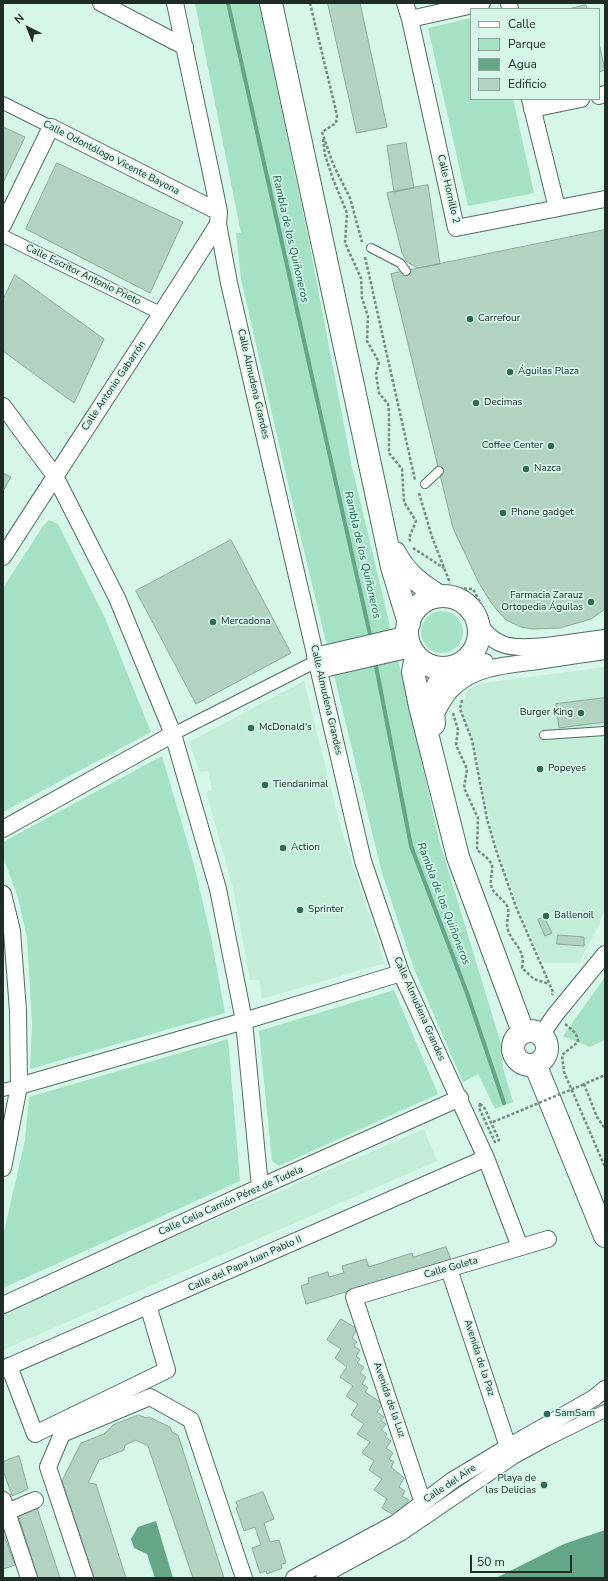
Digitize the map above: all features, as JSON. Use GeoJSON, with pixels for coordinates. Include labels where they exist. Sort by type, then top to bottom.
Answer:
{"type":"FeatureCollection","features":[{"type":"Feature","properties":{"kind":"main road"},"geometry":{"type":"LineString","coordinates":[[271,3],[392,567],[411,640],[431,666],[451,667]]}},
{"type":"Feature","properties":{"kind":"main road"},"geometry":{"type":"LineString","coordinates":[[387,539],[401,564],[413,579],[439,596]]}},
{"type":"Feature","properties":{"kind":"main road"},"geometry":{"type":"LineString","coordinates":[[440,784],[443,714],[432,698],[451,667],[469,657],[476,647],[483,618],[473,612],[465,603],[454,598],[439,596],[429,599],[420,605],[413,613],[411,640],[413,672],[422,719],[458,857],[532,1034],[546,1042],[547,1051],[542,1060],[535,1064],[523,1063],[515,1055],[514,1043],[532,1034]]}},
{"type":"Feature","properties":{"kind":"main road"},"geometry":{"type":"LineString","coordinates":[[535,1064],[605,1236]]}},
{"type":"Feature","properties":{"kind":"street"},"geometry":{"type":"LineString","coordinates":[[101,3],[185,47]]}},
{"type":"Feature","properties":{"kind":"street","name":"Calle Almudena Grandes"},"geometry":{"type":"LineString","coordinates":[[175,3],[219,218],[229,282],[363,861],[401,973],[460,1098],[486,1158],[520,1248]]}},
{"type":"Feature","properties":{"kind":"street","name":"Calle Hornillo 2"},"geometry":{"type":"LineString","coordinates":[[405,3],[410,19],[456,228],[605,199]]}},
{"type":"Feature","properties":{"kind":"street"},"geometry":{"type":"LineString","coordinates":[[410,19],[482,3]]}},
{"type":"Feature","properties":{"kind":"street"},"geometry":{"type":"LineString","coordinates":[[556,208],[531,104],[571,100]]}},
{"type":"Feature","properties":{"kind":"street","name":"Calle Odontólogo Vicente Bayona"},"geometry":{"type":"LineString","coordinates":[[3,103],[51,127],[219,218]]}},
{"type":"Feature","properties":{"kind":"street"},"geometry":{"type":"LineString","coordinates":[[3,225],[51,127]]}},
{"type":"Feature","properties":{"kind":"street","name":"Calle Antonio Gabarrón"},"geometry":{"type":"LineString","coordinates":[[3,557],[162,314],[219,218]]}},
{"type":"Feature","properties":{"kind":"street","name":"Calle Escritor Antonio Prieto"},"geometry":{"type":"LineString","coordinates":[[3,236],[162,314]]}},
{"type":"Feature","properties":{"kind":"street"},"geometry":{"type":"LineString","coordinates":[[3,406],[55,476],[117,598],[173,734],[218,890],[244,1021],[260,1187]]}},
{"type":"Feature","properties":{"kind":"street"},"geometry":{"type":"LineString","coordinates":[[483,618],[487,635],[501,644],[517,647],[605,638]]}},
{"type":"Feature","properties":{"kind":"street"},"geometry":{"type":"LineString","coordinates":[[3,828],[173,734],[317,662],[411,640]]}},
{"type":"Feature","properties":{"kind":"street"},"geometry":{"type":"LineString","coordinates":[[443,714],[442,706],[445,697],[462,680],[473,674],[516,663],[605,651]]}},
{"type":"Feature","properties":{"kind":"street"},"geometry":{"type":"LineString","coordinates":[[451,667],[508,660],[516,663]]}},
{"type":"Feature","properties":{"kind":"street"},"geometry":{"type":"LineString","coordinates":[[3,894],[12,931],[18,1011],[19,1086],[3,1168]]}},
{"type":"Feature","properties":{"kind":"street"},"geometry":{"type":"LineString","coordinates":[[532,1034],[555,1015],[605,954]]}},
{"type":"Feature","properties":{"kind":"street"},"geometry":{"type":"LineString","coordinates":[[3,1090],[244,1021],[401,973]]}},
{"type":"Feature","properties":{"kind":"street","name":"Calle Celia Carrión Pérez de Tudela"},"geometry":{"type":"LineString","coordinates":[[3,1305],[260,1187],[460,1098]]}},
{"type":"Feature","properties":{"kind":"street","name":"Calle del Papa Juan Pablo II"},"geometry":{"type":"LineString","coordinates":[[6,1368],[148,1304],[486,1158]]}},
{"type":"Feature","properties":{"kind":"street","name":"Calle Goleta"},"geometry":{"type":"LineString","coordinates":[[354,1297],[548,1239]]}},
{"type":"Feature","properties":{"kind":"street","name":"Avenida de la Paz"},"geometry":{"type":"LineString","coordinates":[[450,1268],[508,1447]]}},
{"type":"Feature","properties":{"kind":"street","name":"Avenida de la Luz"},"geometry":{"type":"LineString","coordinates":[[354,1297],[423,1503]]}},
{"type":"Feature","properties":{"kind":"street"},"geometry":{"type":"LineString","coordinates":[[6,1368],[35,1434],[167,1370],[148,1304]]}},
{"type":"Feature","properties":{"kind":"street","name":"Calle del Aire"},"geometry":{"type":"LineString","coordinates":[[294,1578],[396,1522],[453,1480],[594,1398],[605,1389]]}},
{"type":"Feature","properties":{"kind":"street"},"geometry":{"type":"LineString","coordinates":[[85,1578],[48,1467],[62,1434],[150,1397],[191,1420],[244,1578]]}},
{"type":"Feature","properties":{"kind":"street"},"geometry":{"type":"LineString","coordinates":[[322,1578],[402,1534],[515,1457],[605,1411]]}},
{"type":"Feature","properties":{"kind":"street"},"geometry":{"type":"LineString","coordinates":[[29,1578],[4,1509],[35,1500]]}},
{"type":"Feature","properties":{"kind":"lane"},"geometry":{"type":"LineString","coordinates":[[367,247],[400,263],[406,270]]}},
{"type":"Feature","properties":{"kind":"lane"},"geometry":{"type":"LineString","coordinates":[[425,484],[439,471]]}},
{"type":"Feature","properties":{"kind":"lane"},"geometry":{"type":"LineString","coordinates":[[544,735],[605,731]]}},
{"type":"Feature","properties":{"kind":"path"},"geometry":{"type":"LineString","coordinates":[[310,3],[337,115],[336,123],[322,132]]}},
{"type":"Feature","properties":{"kind":"path"},"geometry":{"type":"LineString","coordinates":[[322,132],[333,164],[350,198],[367,247]]}},
{"type":"Feature","properties":{"kind":"path"},"geometry":{"type":"LineString","coordinates":[[322,132],[325,155],[332,179],[347,213],[345,243],[361,278],[362,298],[368,316],[367,341],[379,362],[376,374],[379,393],[388,404],[389,453],[402,469],[404,502],[416,521],[409,538],[412,547],[444,568]]}},
{"type":"Feature","properties":{"kind":"path"},"geometry":{"type":"LineString","coordinates":[[365,254],[408,454],[432,537],[452,587],[473,588],[475,590],[483,618]]}},
{"type":"Feature","properties":{"kind":"path"},"geometry":{"type":"LineString","coordinates":[[465,694],[460,709],[472,740],[487,819],[516,907],[553,992],[548,1006],[555,1015],[575,1032],[578,1038],[578,1042],[562,1055],[564,1072],[605,1167]]}},
{"type":"Feature","properties":{"kind":"path"},"geometry":{"type":"LineString","coordinates":[[443,714],[453,717],[458,730],[456,745],[467,768],[464,788],[478,818],[477,850],[486,857],[492,866],[491,884],[496,894],[506,905],[509,914],[508,929],[521,951],[524,961],[522,968],[534,979],[549,984]]}},
{"type":"Feature","properties":{"kind":"path"},"geometry":{"type":"LineString","coordinates":[[492,1122],[605,1075]]}},
{"type":"Feature","properties":{"kind":"path"},"geometry":{"type":"LineString","coordinates":[[583,1084],[597,1117],[605,1129]]}},
{"type":"Feature","properties":{"kind":"path"},"geometry":{"type":"LineString","coordinates":[[480,1104],[484,1107],[492,1122],[499,1140],[497,1142],[495,1142],[492,1136],[480,1108],[480,1104]]}},
{"type":"Feature","properties":{"kind":"shaded area"},"geometry":{"type":"Polygon","coordinates":[[[605,667],[605,908],[599,925],[579,963],[543,963],[518,906],[499,852],[489,818],[473,739],[461,709],[466,693],[471,688],[483,683],[605,667]]]}},
{"type":"Feature","properties":{"kind":"shaded area"},"geometry":{"type":"Polygon","coordinates":[[[304,681],[342,832],[385,963],[262,999],[259,980],[250,980],[233,888],[206,792],[212,790],[208,771],[200,772],[189,742],[304,681]]]}},
{"type":"Feature","properties":{"kind":"shaded area"},"geometry":{"type":"Polygon","coordinates":[[[424,1129],[437,1161],[3,1350],[3,1314],[19,1304],[424,1129]]]}},
{"type":"Feature","properties":{"kind":"green space"},"geometry":{"type":"Polygon","coordinates":[[[195,3],[259,3],[307,231],[352,467],[408,701],[439,840],[501,1044],[503,1068],[513,1102],[495,1109],[478,1074],[463,1082],[414,969],[382,873],[296,518],[241,279],[236,233],[241,233],[195,3]]]}},
{"type":"Feature","properties":{"kind":"green space"},"geometry":{"type":"Polygon","coordinates":[[[470,18],[470,100],[513,100],[534,193],[468,206],[428,28],[470,18]]]}},
{"type":"Feature","properties":{"kind":"green space"},"geometry":{"type":"Polygon","coordinates":[[[49,520],[58,524],[105,618],[151,732],[3,812],[3,588],[43,526],[49,520]]]}},
{"type":"Feature","properties":{"kind":"green space"},"geometry":{"type":"Polygon","coordinates":[[[438,611],[446,611],[457,617],[463,628],[463,636],[457,647],[446,653],[438,653],[427,647],[421,636],[421,628],[427,617],[438,611]]]}},
{"type":"Feature","properties":{"kind":"green space"},"geometry":{"type":"Polygon","coordinates":[[[162,756],[193,861],[211,937],[225,1013],[30,1069],[32,1024],[27,938],[18,898],[3,856],[3,842],[162,756]]]}},
{"type":"Feature","properties":{"kind":"green space"},"geometry":{"type":"Polygon","coordinates":[[[605,977],[605,1040],[590,1047],[563,1036],[605,977]]]}},
{"type":"Feature","properties":{"kind":"green space"},"geometry":{"type":"Polygon","coordinates":[[[394,990],[438,1094],[279,1166],[272,1161],[259,1031],[394,990]]]}},
{"type":"Feature","properties":{"kind":"green space"},"geometry":{"type":"Polygon","coordinates":[[[228,1039],[240,1181],[3,1288],[3,1236],[25,1140],[29,1097],[228,1039]]]}},
{"type":"Feature","properties":{"kind":"water"},"geometry":{"type":"Polygon","coordinates":[[[156,1521],[173,1578],[155,1578],[147,1554],[134,1548],[131,1539],[138,1527],[156,1521]]]}},
{"type":"Feature","properties":{"kind":"water"},"geometry":{"type":"Polygon","coordinates":[[[605,1530],[605,1578],[496,1578],[564,1544],[605,1530]]]}},
{"type":"Feature","properties":{"kind":"building"},"geometry":{"type":"Polygon","coordinates":[[[328,3],[360,3],[387,127],[357,133],[328,3]]]}},
{"type":"Feature","properties":{"kind":"building"},"geometry":{"type":"Polygon","coordinates":[[[586,5],[587,8],[573,8],[586,5]]]}},
{"type":"Feature","properties":{"kind":"building"},"geometry":{"type":"Polygon","coordinates":[[[600,48],[605,70],[600,72],[600,48]]]}},
{"type":"Feature","properties":{"kind":"building"},"geometry":{"type":"Polygon","coordinates":[[[3,127],[25,137],[3,183],[3,127]]]}},
{"type":"Feature","properties":{"kind":"building"},"geometry":{"type":"Polygon","coordinates":[[[406,143],[414,188],[394,192],[387,146],[406,143]]]}},
{"type":"Feature","properties":{"kind":"building"},"geometry":{"type":"Polygon","coordinates":[[[57,163],[183,222],[150,293],[26,229],[57,163]]]}},
{"type":"Feature","properties":{"kind":"building"},"geometry":{"type":"Polygon","coordinates":[[[428,185],[440,264],[418,268],[407,262],[402,253],[387,193],[428,185]]]}},
{"type":"Feature","properties":{"kind":"building","name":"Águilas Plaza"},"geometry":{"type":"Polygon","coordinates":[[[605,230],[605,609],[591,619],[560,628],[533,629],[521,627],[506,620],[492,604],[479,583],[453,528],[391,274],[605,230]]]}},
{"type":"Feature","properties":{"kind":"building"},"geometry":{"type":"Polygon","coordinates":[[[15,275],[104,339],[74,403],[3,351],[3,300],[15,275]]]}},
{"type":"Feature","properties":{"kind":"building"},"geometry":{"type":"Polygon","coordinates":[[[3,473],[11,477],[3,491],[3,473]]]}},
{"type":"Feature","properties":{"kind":"building","name":"Mercadona"},"geometry":{"type":"Polygon","coordinates":[[[231,540],[291,653],[196,704],[136,591],[231,540]]]}},
{"type":"Feature","properties":{"kind":"building","name":"Burger King"},"geometry":{"type":"Polygon","coordinates":[[[605,698],[605,722],[559,728],[556,704],[605,698]]]}},
{"type":"Feature","properties":{"kind":"building"},"geometry":{"type":"Polygon","coordinates":[[[544,917],[552,933],[545,936],[538,920],[544,917]]]}},
{"type":"Feature","properties":{"kind":"building"},"geometry":{"type":"Polygon","coordinates":[[[558,935],[584,937],[584,946],[557,944],[558,935]]]}},
{"type":"Feature","properties":{"kind":"building"},"geometry":{"type":"Polygon","coordinates":[[[446,1247],[451,1260],[306,1304],[301,1286],[309,1283],[308,1278],[328,1272],[329,1277],[344,1273],[342,1266],[366,1259],[369,1267],[412,1253],[413,1257],[446,1247]]]}},
{"type":"Feature","properties":{"kind":"building"},"geometry":{"type":"Polygon","coordinates":[[[341,1319],[357,1329],[352,1338],[357,1342],[354,1346],[360,1350],[356,1356],[360,1359],[357,1363],[364,1367],[360,1373],[366,1377],[362,1384],[368,1388],[365,1392],[383,1404],[377,1412],[384,1417],[381,1421],[386,1424],[381,1430],[387,1434],[385,1437],[391,1441],[386,1448],[393,1453],[389,1459],[394,1462],[391,1467],[404,1478],[399,1487],[405,1491],[402,1496],[409,1500],[395,1516],[382,1508],[387,1499],[374,1490],[382,1479],[369,1470],[374,1461],[362,1453],[370,1442],[357,1434],[364,1424],[351,1415],[358,1404],[346,1396],[353,1386],[340,1377],[347,1367],[335,1358],[341,1349],[327,1340],[341,1319]]]}},
{"type":"Feature","properties":{"kind":"building"},"geometry":{"type":"Polygon","coordinates":[[[139,1415],[146,1418],[149,1417],[170,1427],[172,1432],[178,1435],[224,1578],[193,1578],[148,1446],[136,1440],[125,1445],[124,1450],[99,1460],[88,1483],[96,1484],[126,1578],[94,1578],[62,1481],[81,1443],[104,1434],[113,1425],[139,1415]]]}},
{"type":"Feature","properties":{"kind":"building"},"geometry":{"type":"Polygon","coordinates":[[[19,1456],[28,1489],[12,1496],[3,1470],[3,1462],[19,1456]]]}},
{"type":"Feature","properties":{"kind":"building"},"geometry":{"type":"Polygon","coordinates":[[[263,1492],[274,1519],[264,1523],[270,1542],[279,1540],[286,1563],[281,1564],[282,1568],[267,1574],[266,1571],[260,1573],[252,1548],[261,1545],[255,1527],[244,1531],[236,1508],[238,1507],[236,1502],[263,1492]]]}},
{"type":"Feature","properties":{"kind":"building"},"geometry":{"type":"Polygon","coordinates":[[[37,1508],[60,1578],[38,1578],[18,1515],[37,1508]]]}},
{"type":"Feature","properties":{"kind":"building"},"geometry":{"type":"Polygon","coordinates":[[[3,1533],[15,1565],[3,1569],[3,1533]]]}},
{"type":"Feature","properties":{"kind":"waterway","name":"Rambla de los Quiñoneros"},"geometry":{"type":"LineString","coordinates":[[228,3],[371,639]]}},
{"type":"Feature","properties":{"kind":"waterway","name":"Rambla de los Quiñoneros"},"geometry":{"type":"LineString","coordinates":[[375,661],[411,846],[467,993],[504,1103]]}},
{"type":"Feature","properties":{"kind":"place","name":"Carrefour"},"geometry":{"type":"Point","coordinates":[470,319]}},
{"type":"Feature","properties":{"kind":"place","name":"Águilas Plaza"},"geometry":{"type":"Point","coordinates":[510,372]}},
{"type":"Feature","properties":{"kind":"place","name":"Decimas"},"geometry":{"type":"Point","coordinates":[476,403]}},
{"type":"Feature","properties":{"kind":"place","name":"Coffee Center"},"geometry":{"type":"Point","coordinates":[551,446]}},
{"type":"Feature","properties":{"kind":"place","name":"Nazca"},"geometry":{"type":"Point","coordinates":[526,469]}},
{"type":"Feature","properties":{"kind":"place","name":"Phone gadget"},"geometry":{"type":"Point","coordinates":[503,513]}},
{"type":"Feature","properties":{"kind":"place","name":"Farmacia Zarauz Ortopedia Águilas"},"geometry":{"type":"Point","coordinates":[591,602]}},
{"type":"Feature","properties":{"kind":"place","name":"Mercadona"},"geometry":{"type":"Point","coordinates":[213,622]}},
{"type":"Feature","properties":{"kind":"place","name":"Burger King"},"geometry":{"type":"Point","coordinates":[581,713]}},
{"type":"Feature","properties":{"kind":"place","name":"McDonald's"},"geometry":{"type":"Point","coordinates":[251,728]}},
{"type":"Feature","properties":{"kind":"place","name":"Popeyes"},"geometry":{"type":"Point","coordinates":[540,769]}},
{"type":"Feature","properties":{"kind":"place","name":"Tiendanimal"},"geometry":{"type":"Point","coordinates":[265,785]}},
{"type":"Feature","properties":{"kind":"place","name":"Action"},"geometry":{"type":"Point","coordinates":[283,848]}},
{"type":"Feature","properties":{"kind":"place","name":"Sprinter"},"geometry":{"type":"Point","coordinates":[300,910]}},
{"type":"Feature","properties":{"kind":"place","name":"Ballenoil"},"geometry":{"type":"Point","coordinates":[546,916]}},
{"type":"Feature","properties":{"kind":"place","name":"SamSam"},"geometry":{"type":"Point","coordinates":[547,1414]}},
{"type":"Feature","properties":{"kind":"place","name":"Playa de las Delicias"},"geometry":{"type":"Point","coordinates":[544,1485]}}]}
